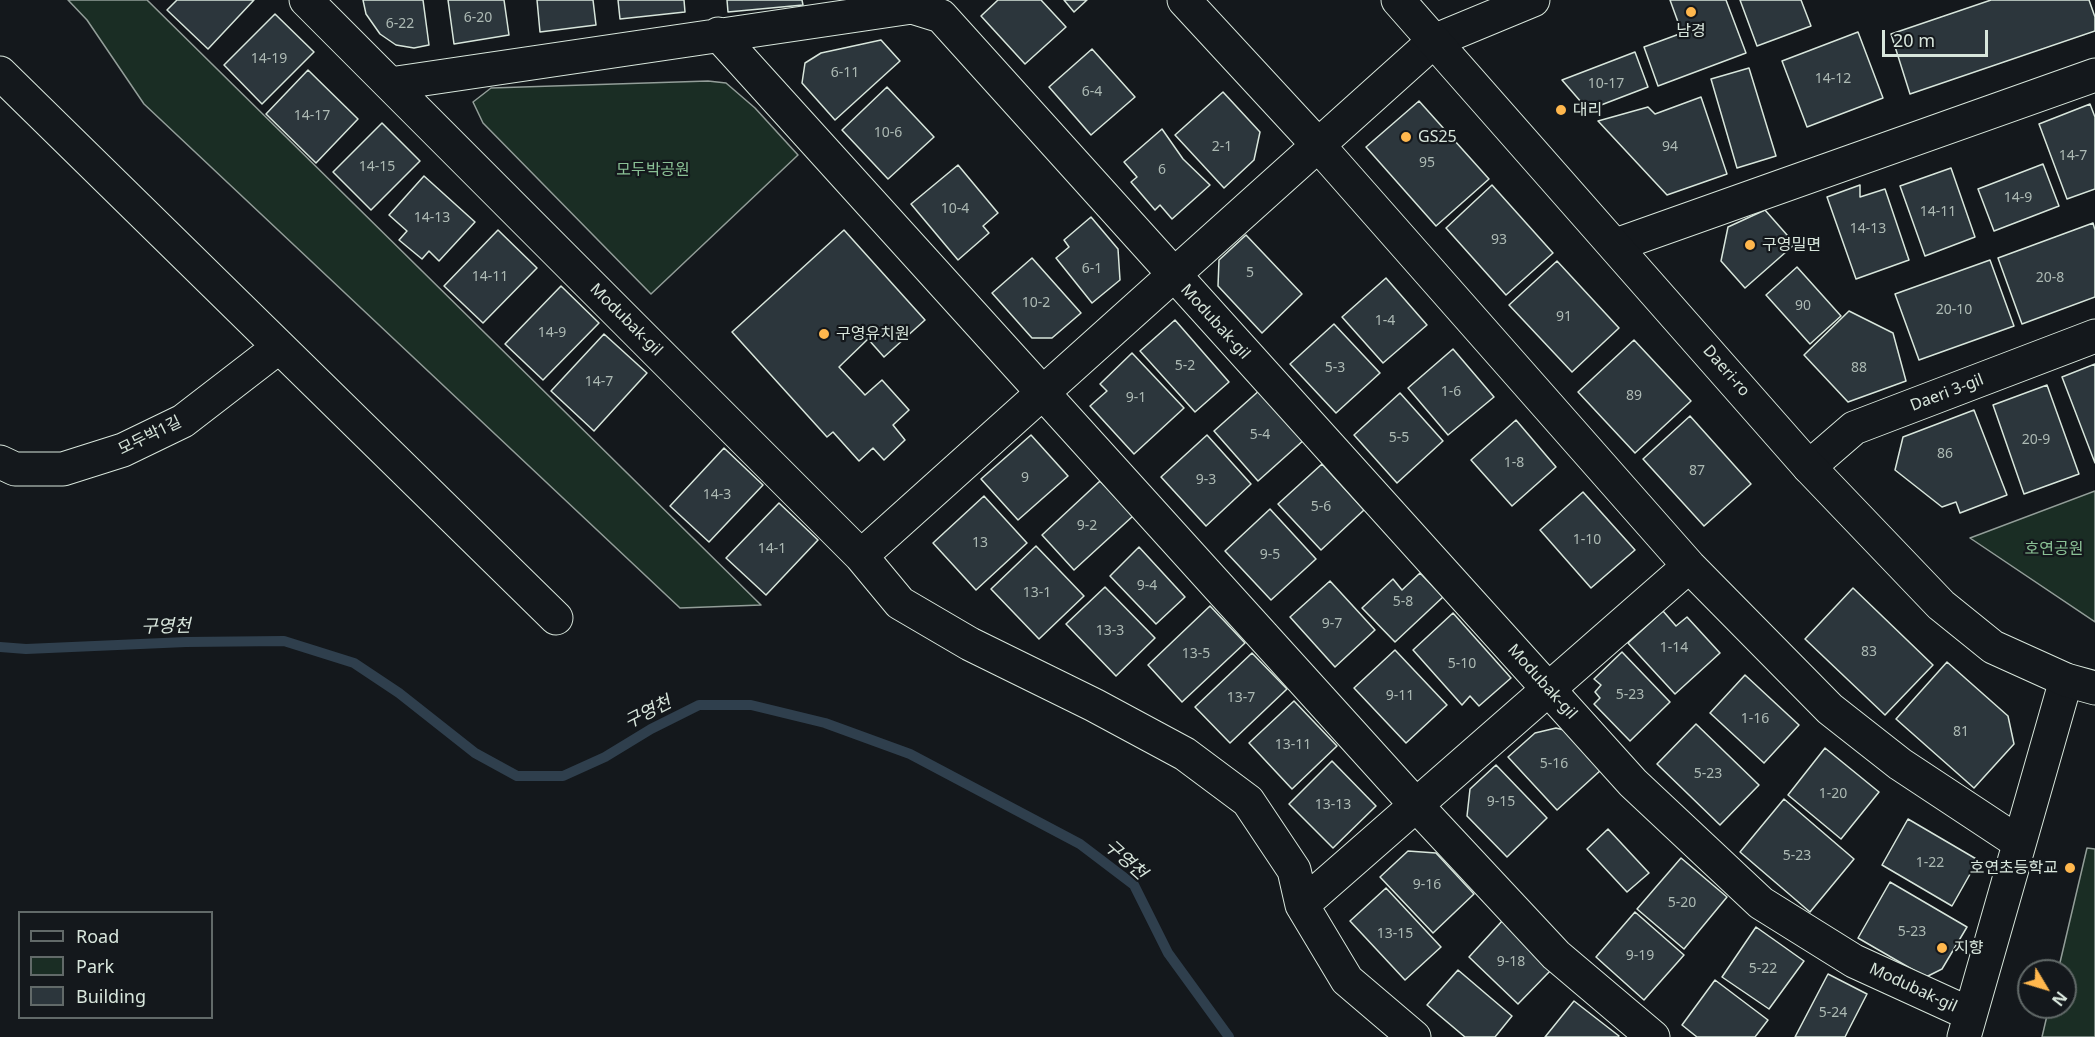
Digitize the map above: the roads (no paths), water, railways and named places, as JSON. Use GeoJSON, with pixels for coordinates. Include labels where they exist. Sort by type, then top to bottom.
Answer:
{"type":"FeatureCollection","features":[{"type":"Feature","properties":{"kind":"street","name":"Modubak-gil"},"geometry":{"type":"LineString","coordinates":[[306,0],[861,556],[900,603],[970,644],[1094,705],[1185,754],[1248,801],[1294,870],[1302,905],[1347,980],[1414,1037]]}},
{"type":"Feature","properties":{"kind":"street"},"geometry":{"type":"LineString","coordinates":[[1185,0],[1318,146],[1689,566],[1830,709],[1900,765],[2018,842]]}},
{"type":"Feature","properties":{"kind":"street","name":"Daeri-ro"},"geometry":{"type":"LineString","coordinates":[[1398,0],[1809,466],[1941,605],[1993,647],[2081,684]]}},
{"type":"Feature","properties":{"kind":"street","name":"Modubak-gil"},"geometry":{"type":"LineString","coordinates":[[861,556],[1434,41],[1533,0]]}},
{"type":"Feature","properties":{"kind":"street","name":"Modubak-gil"},"geometry":{"type":"LineString","coordinates":[[390,84],[912,7],[941,16],[1173,276],[1633,783],[1761,903],[1854,961],[1967,1026]]}},
{"type":"Feature","properties":{"kind":"street"},"geometry":{"type":"LineString","coordinates":[[718,34],[1416,805],[1556,955],[1653,1037]]}},
{"type":"Feature","properties":{"kind":"street"},"geometry":{"type":"LineString","coordinates":[[0,73],[556,618]]}},
{"type":"Feature","properties":{"kind":"street"},"geometry":{"type":"LineString","coordinates":[[1616,245],[2095,75]]}},
{"type":"Feature","properties":{"kind":"street","name":"Daeri 3-gil"},"geometry":{"type":"LineString","coordinates":[[1809,466],[1854,428],[2095,336]]}},
{"type":"Feature","properties":{"kind":"street","name":"모두박1길"},"geometry":{"type":"LineString","coordinates":[[0,462],[15,468],[63,469],[123,450],[183,421],[279,347]]}},
{"type":"Feature","properties":{"kind":"street"},"geometry":{"type":"LineString","coordinates":[[1302,905],[1689,566]]}},
{"type":"Feature","properties":{"kind":"street"},"geometry":{"type":"LineString","coordinates":[[1967,1026],[2018,842],[2081,684]]}},
{"type":"Feature","properties":{"kind":"waterway","name":"구영천"},"geometry":{"type":"LineString","coordinates":[[0,647],[26,649],[186,642],[284,641],[354,663],[399,693],[475,753],[517,776],[563,776],[605,757],[651,729],[699,705],[751,705],[825,723],[910,754],[1080,844],[1134,885],[1168,953],[1229,1037]]}},
{"type":"Feature","properties":{"kind":"place","name":"남경"},"geometry":{"type":"Point","coordinates":[1691,12]}},
{"type":"Feature","properties":{"kind":"place","name":"대리"},"geometry":{"type":"Point","coordinates":[1561,110]}},
{"type":"Feature","properties":{"kind":"place","name":"GS25"},"geometry":{"type":"Point","coordinates":[1406,137]}},
{"type":"Feature","properties":{"kind":"place","name":"구영밀면"},"geometry":{"type":"Point","coordinates":[1750,245]}},
{"type":"Feature","properties":{"kind":"place","name":"구영유치원"},"geometry":{"type":"Point","coordinates":[824,334]}},
{"type":"Feature","properties":{"kind":"place","name":"호연초등학교"},"geometry":{"type":"Point","coordinates":[2070,868]}},
{"type":"Feature","properties":{"kind":"place","name":"지향"},"geometry":{"type":"Point","coordinates":[1942,948]}},
{"type":"Feature","properties":{"kind":"park label","name":"모두박공원"},"geometry":{"type":"Point","coordinates":[653,170]}},
{"type":"Feature","properties":{"kind":"park label","name":"호연공원"},"geometry":{"type":"Point","coordinates":[2054,549]}}]}
